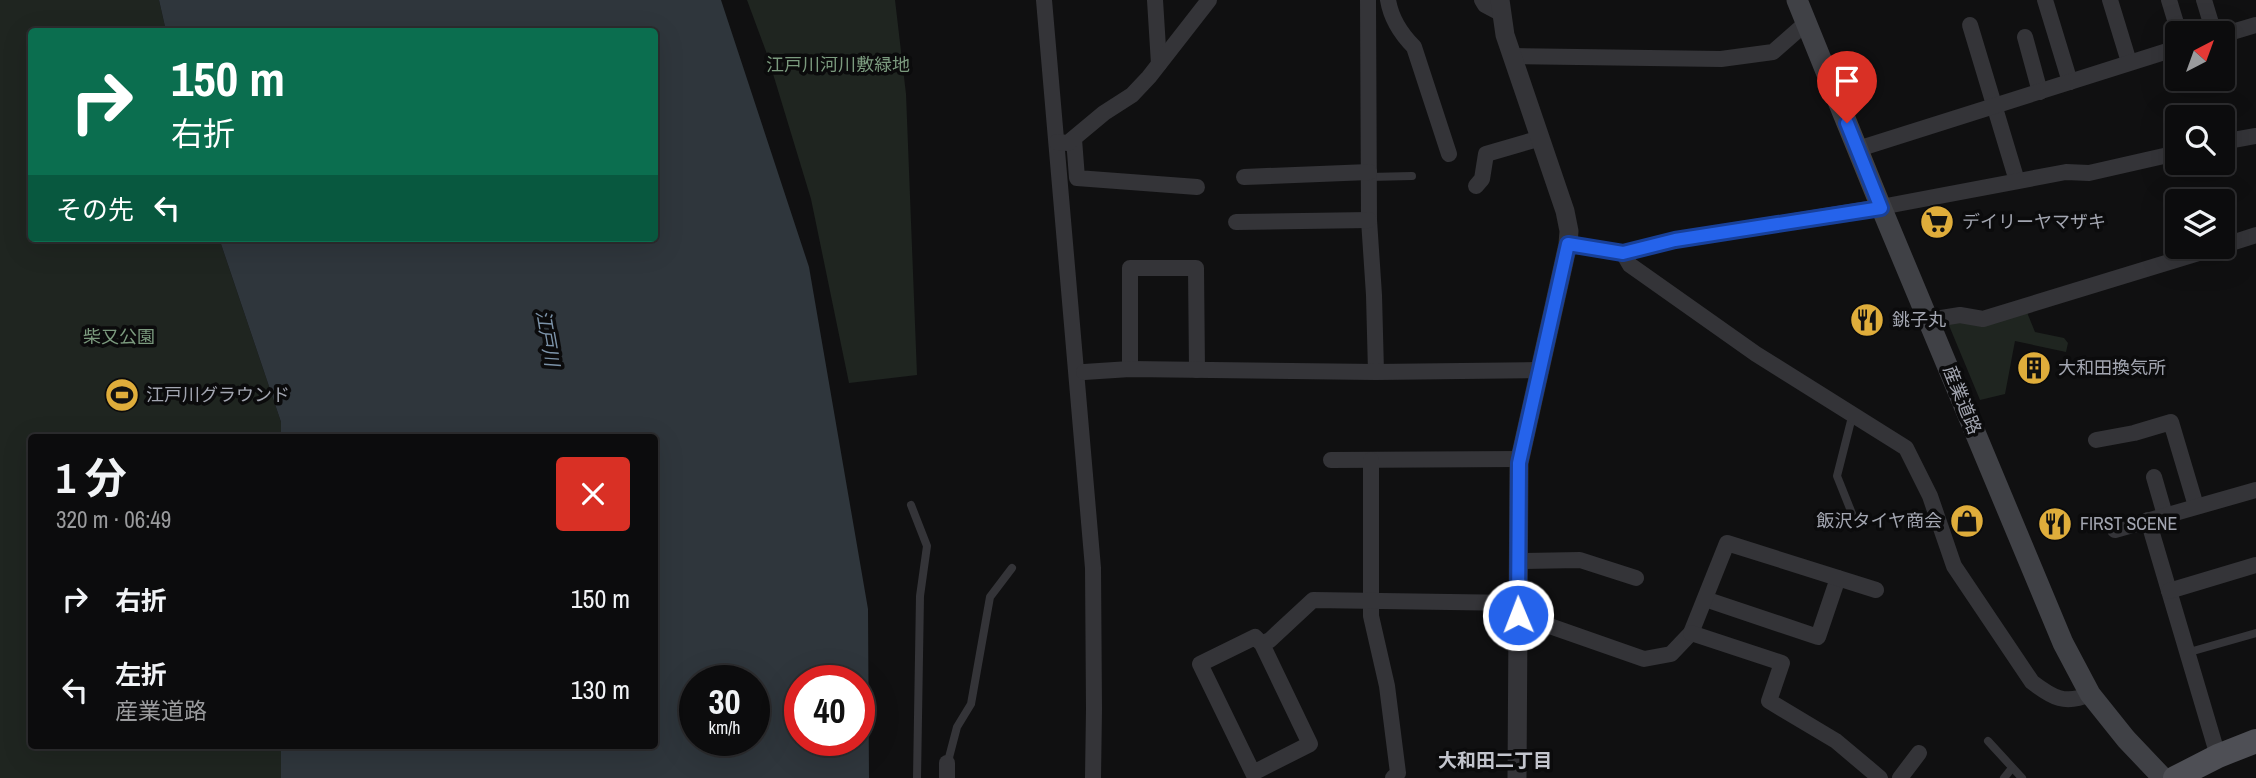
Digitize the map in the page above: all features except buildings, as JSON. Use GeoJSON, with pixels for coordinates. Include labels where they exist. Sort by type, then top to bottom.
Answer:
{"type":"FeatureCollection","features":[{"type":"Feature","properties":{"kind":"main road","name":"産業道路"},"geometry":{"type":"LineString","coordinates":[[1797,0],[2063,643],[2091,694],[2126,739],[2163,778]]}},
{"type":"Feature","properties":{"kind":"main road"},"geometry":{"type":"LineString","coordinates":[[2175,778],[2218,756],[2256,741]]}},
{"type":"Feature","properties":{"kind":"street"},"geometry":{"type":"LineString","coordinates":[[1044,0],[1093,568],[1093,778]]}},
{"type":"Feature","properties":{"kind":"street"},"geometry":{"type":"LineString","coordinates":[[1154,0],[1159,64]]}},
{"type":"Feature","properties":{"kind":"street"},"geometry":{"type":"LineString","coordinates":[[1057,142],[1068,143],[1104,113],[1132,95],[1209,0]]}},
{"type":"Feature","properties":{"kind":"street"},"geometry":{"type":"LineString","coordinates":[[1368,0],[1369,220],[1376,372]]}},
{"type":"Feature","properties":{"kind":"street"},"geometry":{"type":"LineString","coordinates":[[1388,0],[1403,36],[1414,47],[1449,154]]}},
{"type":"Feature","properties":{"kind":"street"},"geometry":{"type":"LineString","coordinates":[[1482,0],[1485,5],[1501,7],[1505,35],[1565,211],[1569,231],[1520,459],[1517,778]]}},
{"type":"Feature","properties":{"kind":"street"},"geometry":{"type":"LineString","coordinates":[[2045,0],[2070,82]]}},
{"type":"Feature","properties":{"kind":"street"},"geometry":{"type":"LineString","coordinates":[[2110,0],[2129,62]]}},
{"type":"Feature","properties":{"kind":"street"},"geometry":{"type":"LineString","coordinates":[[2169,0],[2175,21]]}},
{"type":"Feature","properties":{"kind":"street"},"geometry":{"type":"LineString","coordinates":[[2204,0],[2210,21]]}},
{"type":"Feature","properties":{"kind":"street"},"geometry":{"type":"LineString","coordinates":[[1512,56],[1721,59],[1773,52],[1806,23]]}},
{"type":"Feature","properties":{"kind":"street"},"geometry":{"type":"LineString","coordinates":[[1970,25],[2017,181]]}},
{"type":"Feature","properties":{"kind":"street"},"geometry":{"type":"LineString","coordinates":[[2235,31],[2256,25]]}},
{"type":"Feature","properties":{"kind":"street"},"geometry":{"type":"LineString","coordinates":[[2025,37],[2040,92]]}},
{"type":"Feature","properties":{"kind":"street"},"geometry":{"type":"LineString","coordinates":[[1858,149],[2165,52]]}},
{"type":"Feature","properties":{"kind":"street"},"geometry":{"type":"LineString","coordinates":[[2235,140],[2256,136]]}},
{"type":"Feature","properties":{"kind":"street"},"geometry":{"type":"LineString","coordinates":[[1476,186],[1482,179],[1486,154],[1541,138]]}},
{"type":"Feature","properties":{"kind":"street"},"geometry":{"type":"LineString","coordinates":[[1074,139],[1077,178],[1197,187]]}},
{"type":"Feature","properties":{"kind":"street"},"geometry":{"type":"LineString","coordinates":[[1568,244],[1623,253],[1675,240],[1881,208],[2066,172],[2089,173],[2165,156]]}},
{"type":"Feature","properties":{"kind":"street"},"geometry":{"type":"LineString","coordinates":[[1244,177],[1369,175]]}},
{"type":"Feature","properties":{"kind":"street"},"geometry":{"type":"LineString","coordinates":[[1236,222],[1369,220]]}},
{"type":"Feature","properties":{"kind":"street"},"geometry":{"type":"LineString","coordinates":[[2235,241],[2256,235]]}},
{"type":"Feature","properties":{"kind":"street"},"geometry":{"type":"LineString","coordinates":[[1623,253],[1630,265],[1756,354],[1906,448],[1930,496],[1954,566],[2032,682],[2045,692],[2064,700],[2091,694]]}},
{"type":"Feature","properties":{"kind":"street"},"geometry":{"type":"LineString","coordinates":[[1929,320],[1960,315],[1983,319],[2178,259]]}},
{"type":"Feature","properties":{"kind":"street"},"geometry":{"type":"LineString","coordinates":[[1130,369],[1130,268],[1196,268],[1197,370]]}},
{"type":"Feature","properties":{"kind":"street"},"geometry":{"type":"LineString","coordinates":[[1084,372],[1130,369],[1376,372],[1539,370]]}},
{"type":"Feature","properties":{"kind":"street"},"geometry":{"type":"LineString","coordinates":[[2096,440],[2171,422],[2196,506]]}},
{"type":"Feature","properties":{"kind":"street"},"geometry":{"type":"LineString","coordinates":[[1331,460],[1520,459]]}},
{"type":"Feature","properties":{"kind":"street"},"geometry":{"type":"LineString","coordinates":[[1371,460],[1371,615],[1387,686],[1397,777]]}},
{"type":"Feature","properties":{"kind":"street"},"geometry":{"type":"LineString","coordinates":[[2154,477],[2165,515]]}},
{"type":"Feature","properties":{"kind":"street"},"geometry":{"type":"LineString","coordinates":[[2115,530],[2256,490]]}},
{"type":"Feature","properties":{"kind":"street"},"geometry":{"type":"LineString","coordinates":[[2148,520],[2218,756]]}},
{"type":"Feature","properties":{"kind":"street"},"geometry":{"type":"LineString","coordinates":[[1262,644],[1270,640],[1313,600],[1372,601],[1518,609],[1644,659],[1671,654],[1691,633],[1727,543],[1876,590]]}},
{"type":"Feature","properties":{"kind":"street"},"geometry":{"type":"LineString","coordinates":[[1518,561],[1580,560],[1636,578]]}},
{"type":"Feature","properties":{"kind":"street"},"geometry":{"type":"LineString","coordinates":[[2169,591],[2256,565]]}},
{"type":"Feature","properties":{"kind":"street"},"geometry":{"type":"LineString","coordinates":[[1705,599],[1818,637],[1838,578]]}},
{"type":"Feature","properties":{"kind":"street"},"geometry":{"type":"LineString","coordinates":[[1691,633],[1782,663],[1769,701],[1836,741],[1880,778]]}},
{"type":"Feature","properties":{"kind":"street"},"geometry":{"type":"LineString","coordinates":[[1255,637],[1262,644],[1310,744],[1253,773],[1200,664],[1255,637]]}},
{"type":"Feature","properties":{"kind":"street"},"geometry":{"type":"LineString","coordinates":[[1900,778],[1919,753]]}},
{"type":"Feature","properties":{"kind":"lane"},"geometry":{"type":"LineString","coordinates":[[1369,175],[1412,176]]}},
{"type":"Feature","properties":{"kind":"lane"},"geometry":{"type":"LineString","coordinates":[[1853,414],[1837,476],[1854,521]]}},
{"type":"Feature","properties":{"kind":"lane"},"geometry":{"type":"LineString","coordinates":[[911,505],[927,546],[920,596],[917,778]]}},
{"type":"Feature","properties":{"kind":"lane"},"geometry":{"type":"LineString","coordinates":[[945,773],[957,727],[971,704],[990,597],[1012,568]]}},
{"type":"Feature","properties":{"kind":"lane"},"geometry":{"type":"LineString","coordinates":[[2186,653],[2256,633]]}},
{"type":"Feature","properties":{"kind":"lane"},"geometry":{"type":"LineString","coordinates":[[1988,741],[2022,778]]}},
{"type":"Feature","properties":{"kind":"lane"},"geometry":{"type":"LineString","coordinates":[[2004,778],[2012,768]]}},
{"type":"Feature","properties":{"kind":"green space","name":"柴又公園"},"geometry":{"type":"Polygon","coordinates":[[[0,0],[159,0],[165,28],[28,28],[28,242],[220,242],[281,422],[281,434],[28,434],[28,749],[281,749],[281,778],[0,778],[0,0]]]}},
{"type":"Feature","properties":{"kind":"green space","name":"江戸川河川敷緑地"},"geometry":{"type":"Polygon","coordinates":[[[747,0],[895,0],[906,94],[917,375],[849,383],[811,199],[767,54],[747,0]]]}},
{"type":"Feature","properties":{"kind":"green space"},"geometry":{"type":"Polygon","coordinates":[[[2026,310],[2035,332],[2064,338],[2068,343],[2066,352],[2015,341],[2005,394],[1980,400],[1948,323],[2026,310]]]}},
{"type":"Feature","properties":{"kind":"water","name":"江戸川"},"geometry":{"type":"Polygon","coordinates":[[[159,0],[721,0],[809,267],[868,609],[868,665],[784,665],[784,756],[869,756],[869,778],[281,778],[281,749],[658,749],[658,434],[281,434],[281,422],[220,242],[658,242],[658,28],[165,28],[159,0]]]}},
{"type":"Feature","properties":{"kind":"place","name":"デイリーヤマザキ"},"geometry":{"type":"Point","coordinates":[1937,222]}},
{"type":"Feature","properties":{"kind":"place","name":"銚子丸"},"geometry":{"type":"Point","coordinates":[1867,320]}},
{"type":"Feature","properties":{"kind":"place","name":"大和田換気所"},"geometry":{"type":"Point","coordinates":[2034,368]}},
{"type":"Feature","properties":{"kind":"place","name":"江戸川グラウンド"},"geometry":{"type":"Point","coordinates":[122,395]}},
{"type":"Feature","properties":{"kind":"place","name":"飯沢タイヤ商会"},"geometry":{"type":"Point","coordinates":[1967,521]}},
{"type":"Feature","properties":{"kind":"place","name":"FIRST SCENE"},"geometry":{"type":"Point","coordinates":[2055,524]}},
{"type":"Feature","properties":{"kind":"district","name":"大和田二丁目"},"geometry":{"type":"Point","coordinates":[1495,760]}},
{"type":"Feature","properties":{"kind":"route"},"geometry":{"type":"LineString","coordinates":[[1518,615],[1519,463],[1568,244],[1623,253],[1675,240],[1881,208],[1847,123]]}}]}
